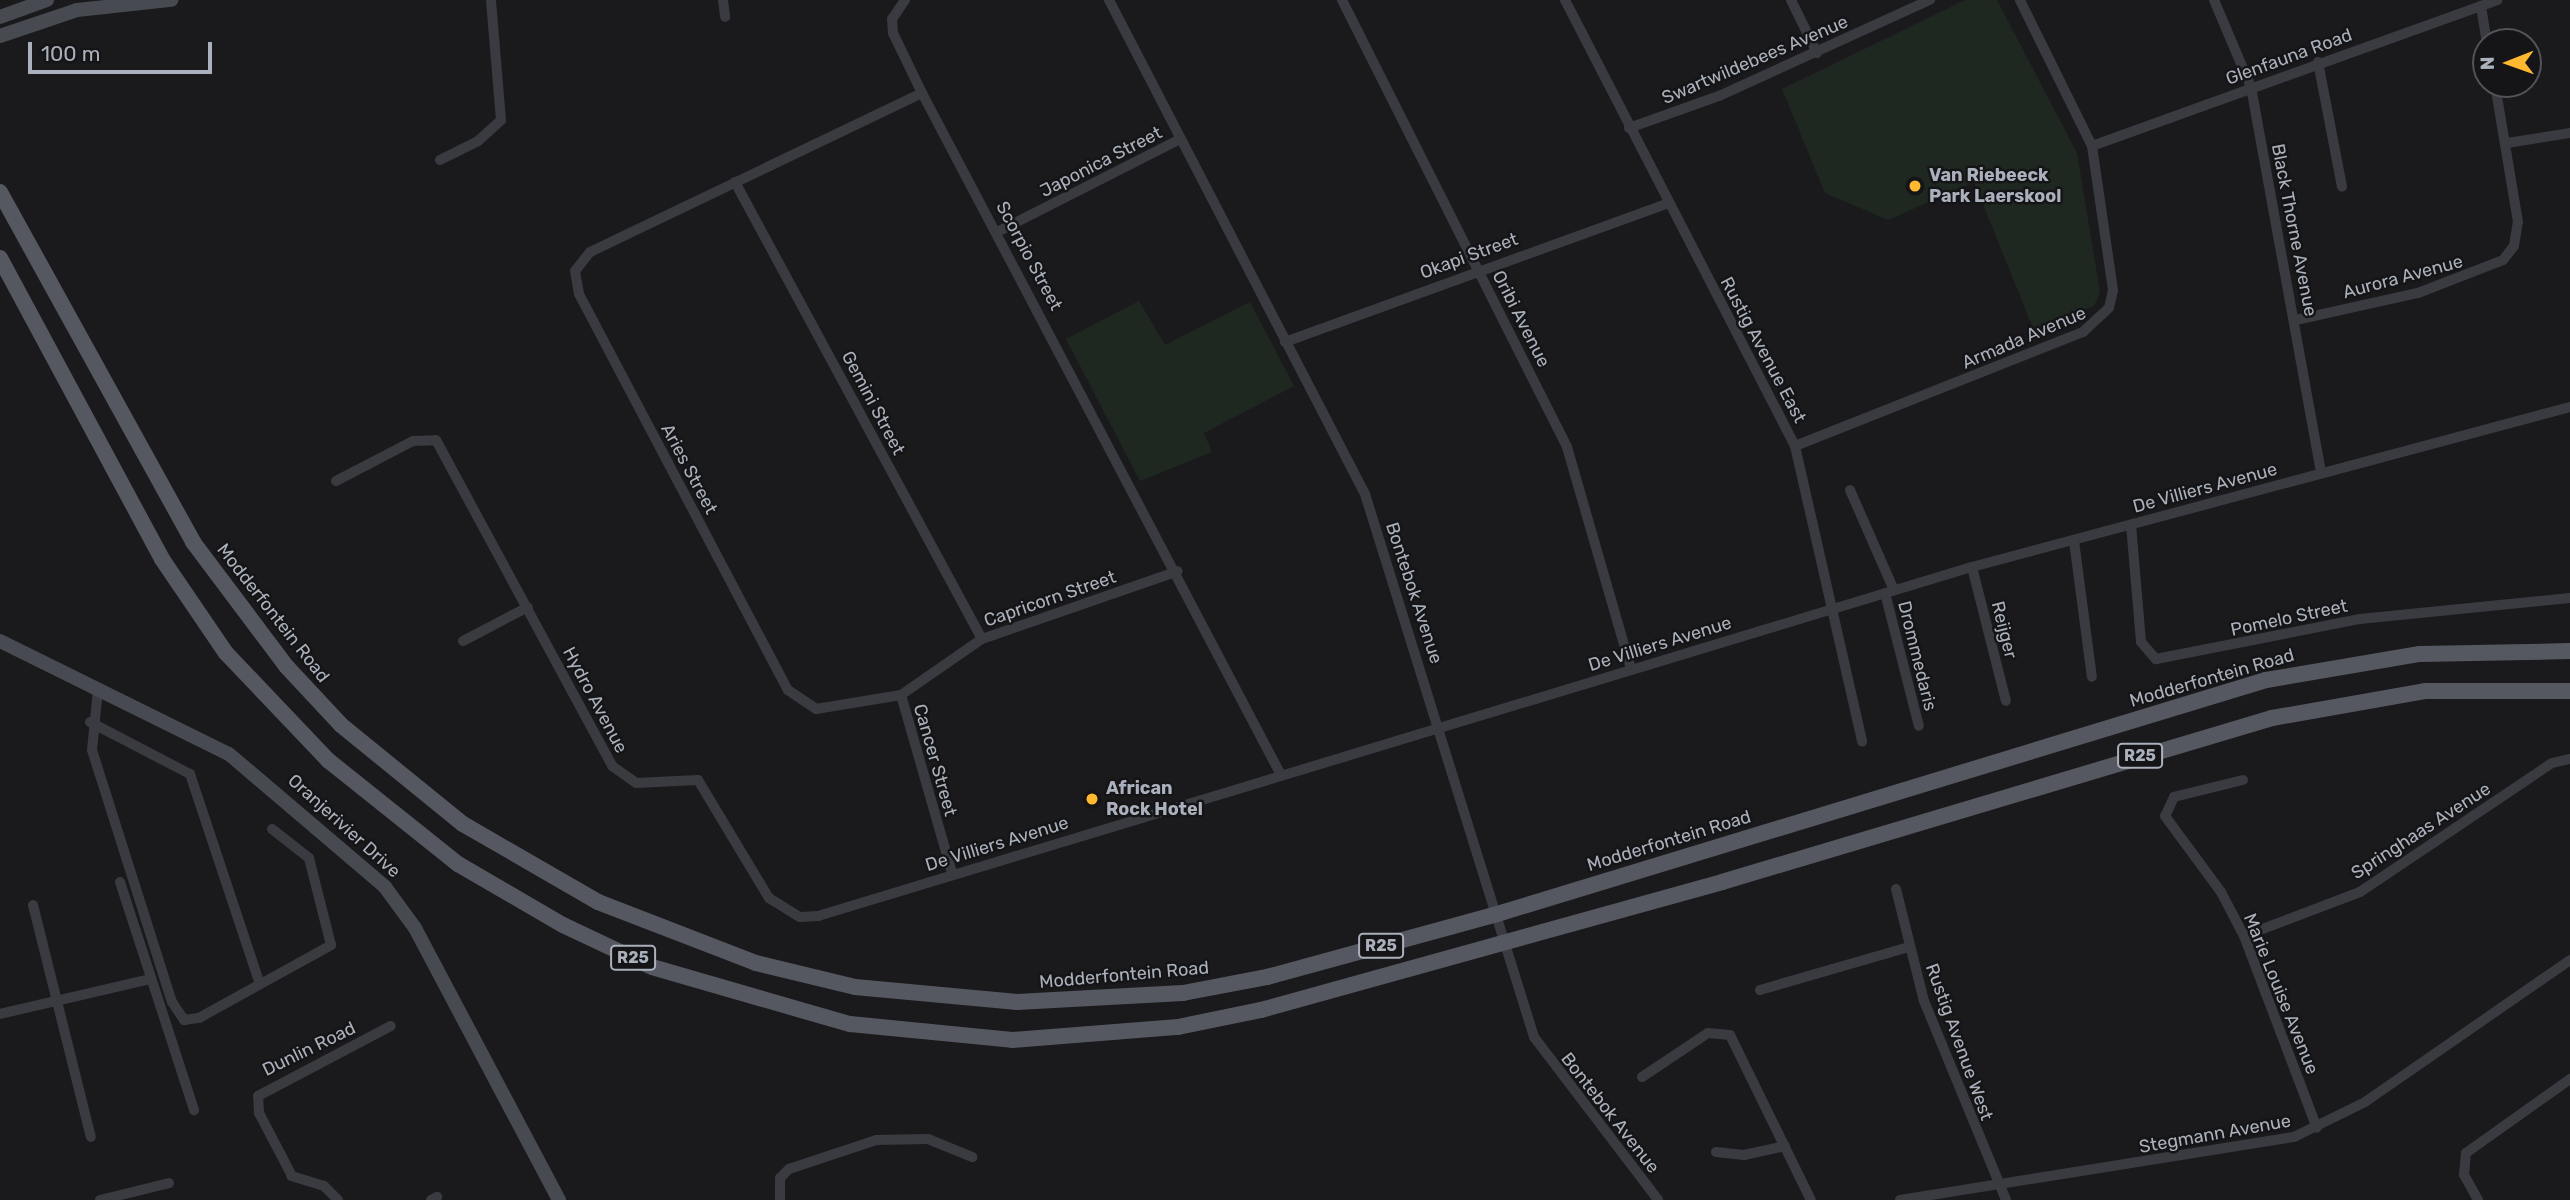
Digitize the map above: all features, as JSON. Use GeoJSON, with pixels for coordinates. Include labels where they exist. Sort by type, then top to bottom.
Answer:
{"type":"FeatureCollection","features":[{"type":"Feature","properties":{"kind":"main road","name":"Modderfontein Road"},"geometry":{"type":"LineString","coordinates":[[0,192],[193,542],[287,667],[399,776],[474,831],[598,902],[756,962],[855,987],[1017,1002],[1207,988],[1494,915],[2266,680],[2420,654],[2570,651]]}},
{"type":"Feature","properties":{"kind":"main road","name":"R25"},"geometry":{"type":"LineString","coordinates":[[0,258],[162,559],[226,653],[280,714],[383,807],[458,864],[652,967],[850,1024],[1025,1039],[1178,1027],[1503,943],[2272,718],[2425,691],[2570,691]]}},
{"type":"Feature","properties":{"kind":"main road"},"geometry":{"type":"LineString","coordinates":[[0,264],[20,299]]}},
{"type":"Feature","properties":{"kind":"street"},"geometry":{"type":"LineString","coordinates":[[0,17],[47,0]]}},
{"type":"Feature","properties":{"kind":"street"},"geometry":{"type":"LineString","coordinates":[[0,36],[90,4],[171,0]]}},
{"type":"Feature","properties":{"kind":"street"},"geometry":{"type":"LineString","coordinates":[[440,160],[478,141],[501,120],[491,0]]}},
{"type":"Feature","properties":{"kind":"street"},"geometry":{"type":"LineString","coordinates":[[723,0],[725,17]]}},
{"type":"Feature","properties":{"kind":"street","name":"Scorpio Street"},"geometry":{"type":"LineString","coordinates":[[905,0],[892,19],[894,33],[922,93],[999,231],[1282,775]]}},
{"type":"Feature","properties":{"kind":"street","name":"Bontebok Avenue"},"geometry":{"type":"LineString","coordinates":[[1109,0],[1365,494],[1440,727],[1494,915],[1534,1037],[1658,1200]]}},
{"type":"Feature","properties":{"kind":"street","name":"Oribi Avenue"},"geometry":{"type":"LineString","coordinates":[[1342,0],[1567,447],[1631,669]]}},
{"type":"Feature","properties":{"kind":"street","name":"Rustig Avenue East"},"geometry":{"type":"LineString","coordinates":[[1565,0],[1666,204],[1795,446],[1829,609],[1862,741]]}},
{"type":"Feature","properties":{"kind":"street"},"geometry":{"type":"LineString","coordinates":[[1791,0],[1817,53]]}},
{"type":"Feature","properties":{"kind":"street","name":"Swartwildebees Avenue"},"geometry":{"type":"LineString","coordinates":[[1629,128],[1817,53],[1930,0]]}},
{"type":"Feature","properties":{"kind":"street","name":"Armada Avenue"},"geometry":{"type":"LineString","coordinates":[[1795,446],[2100,322],[2112,290],[2092,146],[2020,0]]}},
{"type":"Feature","properties":{"kind":"street","name":"Black Thorne Avenue"},"geometry":{"type":"LineString","coordinates":[[2214,0],[2251,87],[2296,320],[2321,473]]}},
{"type":"Feature","properties":{"kind":"street","name":"Glenfauna Road"},"geometry":{"type":"LineString","coordinates":[[2092,146],[2318,62],[2497,0]]}},
{"type":"Feature","properties":{"kind":"street"},"geometry":{"type":"LineString","coordinates":[[2481,6],[2485,28]]}},
{"type":"Feature","properties":{"kind":"street"},"geometry":{"type":"LineString","coordinates":[[2318,62],[2342,187]]}},
{"type":"Feature","properties":{"kind":"street"},"geometry":{"type":"LineString","coordinates":[[735,182],[922,93]]}},
{"type":"Feature","properties":{"kind":"street","name":"Aurora Avenue"},"geometry":{"type":"LineString","coordinates":[[2296,320],[2418,293],[2503,260],[2514,246],[2518,222],[2498,98]]}},
{"type":"Feature","properties":{"kind":"street"},"geometry":{"type":"LineString","coordinates":[[2507,143],[2570,133]]}},
{"type":"Feature","properties":{"kind":"street","name":"Japonica Street"},"geometry":{"type":"LineString","coordinates":[[999,231],[1180,139]]}},
{"type":"Feature","properties":{"kind":"street","name":"Aries Street"},"geometry":{"type":"LineString","coordinates":[[735,182],[580,260],[579,294],[788,690]]}},
{"type":"Feature","properties":{"kind":"street","name":"Gemini Street"},"geometry":{"type":"LineString","coordinates":[[735,182],[982,639]]}},
{"type":"Feature","properties":{"kind":"street","name":"Okapi Street"},"geometry":{"type":"LineString","coordinates":[[1285,342],[1477,268],[1666,204]]}},
{"type":"Feature","properties":{"kind":"street","name":"De Villiers Avenue"},"geometry":{"type":"LineString","coordinates":[[769,898],[800,917],[818,916],[951,873],[1972,567],[2570,407]]}},
{"type":"Feature","properties":{"kind":"street","name":"Hydro Avenue"},"geometry":{"type":"LineString","coordinates":[[336,481],[421,438],[441,445],[612,766],[636,783],[686,778],[708,789],[769,898]]}},
{"type":"Feature","properties":{"kind":"street","name":"Drommedaris"},"geometry":{"type":"LineString","coordinates":[[1850,490],[1890,592],[1919,726]]}},
{"type":"Feature","properties":{"kind":"street","name":"Pomelo Street"},"geometry":{"type":"LineString","coordinates":[[2131,525],[2141,642],[2156,659],[2360,619],[2570,598]]}},
{"type":"Feature","properties":{"kind":"street"},"geometry":{"type":"LineString","coordinates":[[2074,541],[2092,677]]}},
{"type":"Feature","properties":{"kind":"street","name":"Reijger"},"geometry":{"type":"LineString","coordinates":[[1972,567],[2006,701]]}},
{"type":"Feature","properties":{"kind":"street","name":"Capricorn Street"},"geometry":{"type":"LineString","coordinates":[[788,690],[816,709],[901,695],[982,639],[1178,571]]}},
{"type":"Feature","properties":{"kind":"street"},"geometry":{"type":"LineString","coordinates":[[463,640],[528,607]]}},
{"type":"Feature","properties":{"kind":"street","name":"Oranjerivier Drive"},"geometry":{"type":"LineString","coordinates":[[0,641],[229,754],[385,887],[415,928],[559,1200]]}},
{"type":"Feature","properties":{"kind":"street"},"geometry":{"type":"LineString","coordinates":[[98,689],[90,722],[92,750],[178,1014],[200,1018],[327,949],[333,939],[309,858],[272,828]]}},
{"type":"Feature","properties":{"kind":"street","name":"Cancer Street"},"geometry":{"type":"LineString","coordinates":[[901,695],[951,873]]}},
{"type":"Feature","properties":{"kind":"street"},"geometry":{"type":"LineString","coordinates":[[90,722],[190,774],[260,984]]}},
{"type":"Feature","properties":{"kind":"street","name":"Springhaas Avenue"},"geometry":{"type":"LineString","coordinates":[[2244,936],[2360,892],[2552,763],[2570,759]]}},
{"type":"Feature","properties":{"kind":"street","name":"Marie Louise Avenue"},"geometry":{"type":"LineString","coordinates":[[2243,780],[2174,797],[2164,808],[2244,936],[2317,1128]]}},
{"type":"Feature","properties":{"kind":"street"},"geometry":{"type":"LineString","coordinates":[[120,882],[194,1110]]}},
{"type":"Feature","properties":{"kind":"street","name":"Rustig Avenue West"},"geometry":{"type":"LineString","coordinates":[[1896,889],[1909,947],[1997,1188],[2006,1200]]}},
{"type":"Feature","properties":{"kind":"street"},"geometry":{"type":"LineString","coordinates":[[33,905],[91,1137]]}},
{"type":"Feature","properties":{"kind":"street"},"geometry":{"type":"LineString","coordinates":[[1760,990],[1909,947]]}},
{"type":"Feature","properties":{"kind":"street","name":"Stegmann Avenue"},"geometry":{"type":"LineString","coordinates":[[1900,1200],[1997,1188],[2294,1138],[2365,1102],[2570,961]]}},
{"type":"Feature","properties":{"kind":"street"},"geometry":{"type":"LineString","coordinates":[[0,1014],[151,979]]}},
{"type":"Feature","properties":{"kind":"street","name":"Dunlin Road"},"geometry":{"type":"LineString","coordinates":[[338,1200],[324,1186],[292,1176],[259,1113],[258,1097],[391,1026]]}},
{"type":"Feature","properties":{"kind":"street"},"geometry":{"type":"LineString","coordinates":[[1642,1077],[1697,1039],[1724,1032],[1811,1200]]}},
{"type":"Feature","properties":{"kind":"street"},"geometry":{"type":"LineString","coordinates":[[2478,1200],[2464,1175],[2466,1153],[2570,1079]]}},
{"type":"Feature","properties":{"kind":"street"},"geometry":{"type":"LineString","coordinates":[[780,1200],[780,1178],[789,1169],[876,1140],[928,1139],[972,1157]]}},
{"type":"Feature","properties":{"kind":"street"},"geometry":{"type":"LineString","coordinates":[[1716,1152],[1744,1155],[1785,1146]]}},
{"type":"Feature","properties":{"kind":"street"},"geometry":{"type":"LineString","coordinates":[[100,1200],[169,1183]]}},
{"type":"Feature","properties":{"kind":"shaded area"},"geometry":{"type":"Polygon","coordinates":[[[1965,0],[1997,0],[2077,153],[2100,292],[2094,306],[2033,328],[1974,182],[1888,220],[1825,193],[1782,89],[1965,0]]]}},
{"type":"Feature","properties":{"kind":"shaded area"},"geometry":{"type":"Polygon","coordinates":[[[1139,301],[1165,345],[1250,302],[1294,386],[1204,433],[1212,452],[1140,481],[1066,339],[1139,301]]]}},
{"type":"Feature","properties":{"kind":"place","name":"Van Riebeeck Park Laerskool"},"geometry":{"type":"Point","coordinates":[1915,186]}},
{"type":"Feature","properties":{"kind":"place","name":"African Rock Hotel"},"geometry":{"type":"Point","coordinates":[1092,799]}}]}
